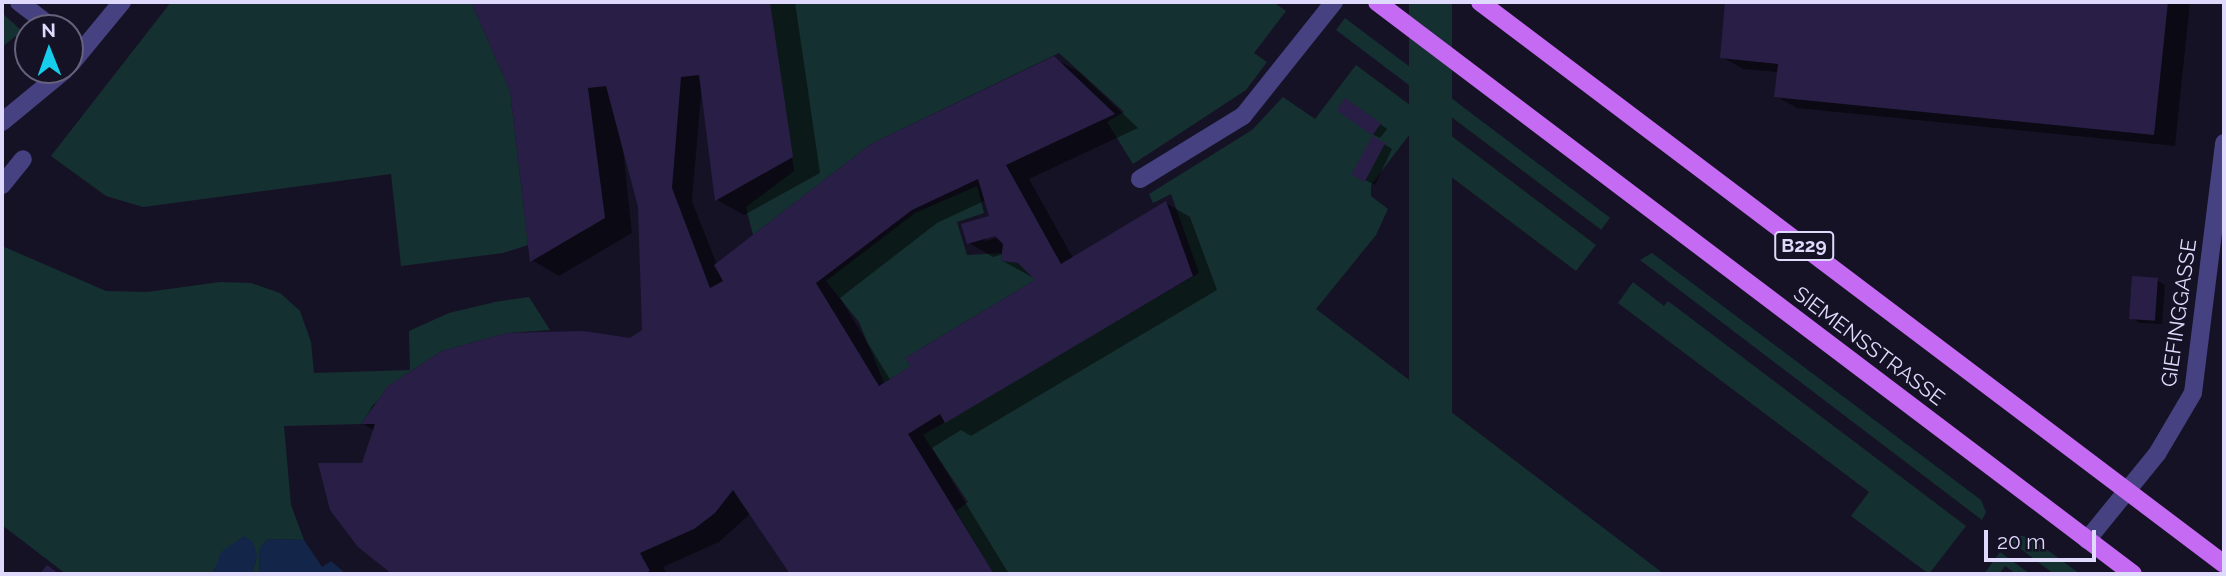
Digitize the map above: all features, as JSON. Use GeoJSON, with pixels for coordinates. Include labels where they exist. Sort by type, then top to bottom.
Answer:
{"type":"FeatureCollection","features":[{"type":"Feature","properties":{"kind":"main road","name":"SIEMENSSTRASSE"},"geometry":{"type":"LineString","coordinates":[[1377,2],[2133,574]]}},
{"type":"Feature","properties":{"kind":"main road","name":"SIEMENSSTRASSE"},"geometry":{"type":"LineString","coordinates":[[1480,2],[2224,564]]}},
{"type":"Feature","properties":{"kind":"street"},"geometry":{"type":"LineString","coordinates":[[19,2],[35,14]]}},
{"type":"Feature","properties":{"kind":"street"},"geometry":{"type":"LineString","coordinates":[[84,42],[122,2]]}},
{"type":"Feature","properties":{"kind":"street"},"geometry":{"type":"LineString","coordinates":[[1140,179],[1243,116],[1334,2]]}},
{"type":"Feature","properties":{"kind":"street"},"geometry":{"type":"LineString","coordinates":[[2,122],[48,84]]}},
{"type":"Feature","properties":{"kind":"street","name":"GIEFINGGASSE"},"geometry":{"type":"LineString","coordinates":[[2087,540],[2185,413],[2193,393],[2224,143]]}},
{"type":"Feature","properties":{"kind":"street"},"geometry":{"type":"LineString","coordinates":[[2,186],[23,159]]}},
{"type":"Feature","properties":{"kind":"green space"},"geometry":{"type":"Polygon","coordinates":[[[171,2],[471,2],[510,91],[528,245],[503,253],[401,266],[391,174],[143,207],[106,196],[51,156],[171,2]]]}},
{"type":"Feature","properties":{"kind":"green space"},"geometry":{"type":"Polygon","coordinates":[[[770,2],[1273,2],[1286,11],[1254,53],[1267,62],[1246,90],[1133,164],[1107,122],[1124,112],[1059,53],[871,144],[753,235],[746,207],[794,171],[770,2]]]}},
{"type":"Feature","properties":{"kind":"green space"},"geometry":{"type":"Polygon","coordinates":[[[1409,2],[1452,2],[1452,574],[1409,574],[1409,2]]]}},
{"type":"Feature","properties":{"kind":"green space"},"geometry":{"type":"Polygon","coordinates":[[[2,13],[14,24],[14,37],[2,47],[2,13]]]}},
{"type":"Feature","properties":{"kind":"green space"},"geometry":{"type":"Polygon","coordinates":[[[1345,18],[1610,218],[1601,230],[1336,30],[1345,18]]]}},
{"type":"Feature","properties":{"kind":"green space"},"geometry":{"type":"Polygon","coordinates":[[[1356,65],[1418,111],[1419,122],[1371,185],[1371,196],[1388,209],[1376,235],[1316,309],[1664,574],[994,574],[956,511],[968,502],[923,435],[1199,273],[1171,194],[1153,203],[1149,194],[1252,130],[1283,97],[1315,119],[1356,65]]]}},
{"type":"Feature","properties":{"kind":"green space"},"geometry":{"type":"Polygon","coordinates":[[[1437,125],[1596,245],[1576,271],[1410,146],[1425,126],[1437,125]]]}},
{"type":"Feature","properties":{"kind":"green space"},"geometry":{"type":"Polygon","coordinates":[[[977,186],[984,213],[957,222],[967,255],[1002,253],[1001,261],[1018,263],[1035,280],[905,358],[911,366],[884,383],[859,322],[826,281],[915,213],[977,186]]]}},
{"type":"Feature","properties":{"kind":"green space"},"geometry":{"type":"Polygon","coordinates":[[[2,246],[106,291],[147,292],[220,282],[251,283],[280,293],[300,311],[311,342],[314,373],[410,370],[409,331],[449,313],[495,302],[529,297],[550,330],[507,333],[442,351],[388,386],[361,424],[284,426],[291,505],[304,540],[268,539],[260,548],[259,574],[252,574],[257,556],[214,569],[213,574],[66,574],[2,525],[2,246]]]}},
{"type":"Feature","properties":{"kind":"green space"},"geometry":{"type":"Polygon","coordinates":[[[1652,253],[1981,500],[1986,512],[1982,520],[1640,260],[1652,253]]]}},
{"type":"Feature","properties":{"kind":"green space"},"geometry":{"type":"Polygon","coordinates":[[[1633,282],[1664,306],[1668,301],[1966,526],[1929,574],[1851,516],[1869,492],[1618,303],[1633,282]]]}},
{"type":"Feature","properties":{"kind":"green space"},"geometry":{"type":"Polygon","coordinates":[[[2015,535],[2030,537],[2080,574],[2054,574],[2009,540],[2015,535]]]}},
{"type":"Feature","properties":{"kind":"green space"},"geometry":{"type":"Polygon","coordinates":[[[2000,552],[2030,574],[2016,574],[2005,566],[1999,574],[1984,574],[2000,552]]]}},
{"type":"Feature","properties":{"kind":"water"},"geometry":{"type":"Polygon","coordinates":[[[244,536],[253,542],[257,556],[252,574],[213,574],[221,552],[244,536]]]}},
{"type":"Feature","properties":{"kind":"water"},"geometry":{"type":"Polygon","coordinates":[[[268,539],[304,540],[322,567],[331,561],[346,574],[259,574],[260,548],[268,539]]]}},
{"type":"Feature","properties":{"kind":"building"},"geometry":{"type":"Polygon","coordinates":[[[471,2],[770,2],[793,157],[715,201],[699,75],[681,77],[672,188],[710,288],[723,281],[714,265],[871,144],[1054,56],[1115,114],[1006,165],[1061,264],[1166,201],[1193,276],[945,423],[940,414],[908,434],[994,574],[790,574],[733,490],[715,513],[694,529],[640,553],[650,571],[639,574],[392,574],[358,547],[330,510],[318,463],[362,463],[375,424],[361,424],[388,386],[442,351],[507,333],[583,331],[630,338],[642,330],[638,207],[606,86],[588,88],[605,218],[530,262],[510,91],[471,2]],[[978,179],[912,210],[816,283],[879,386],[911,366],[905,358],[1035,280],[1018,263],[1001,261],[1003,244],[995,236],[967,244],[961,224],[989,216],[978,179]]]}},
{"type":"Feature","properties":{"kind":"building"},"geometry":{"type":"Polygon","coordinates":[[[1725,2],[2168,2],[2154,135],[1774,97],[1778,64],[1720,58],[1725,2]]]}},
{"type":"Feature","properties":{"kind":"building"},"geometry":{"type":"Polygon","coordinates":[[[1345,98],[1381,123],[1372,136],[1336,110],[1345,98]]]}},
{"type":"Feature","properties":{"kind":"building"},"geometry":{"type":"Polygon","coordinates":[[[1372,136],[1385,143],[1365,182],[1351,175],[1372,136]]]}},
{"type":"Feature","properties":{"kind":"building"},"geometry":{"type":"Polygon","coordinates":[[[2132,276],[2158,278],[2155,321],[2129,319],[2132,276]]]}},
{"type":"Feature","properties":{"kind":"building"},"geometry":{"type":"Polygon","coordinates":[[[47,565],[59,574],[40,574],[47,565]]]}}]}
